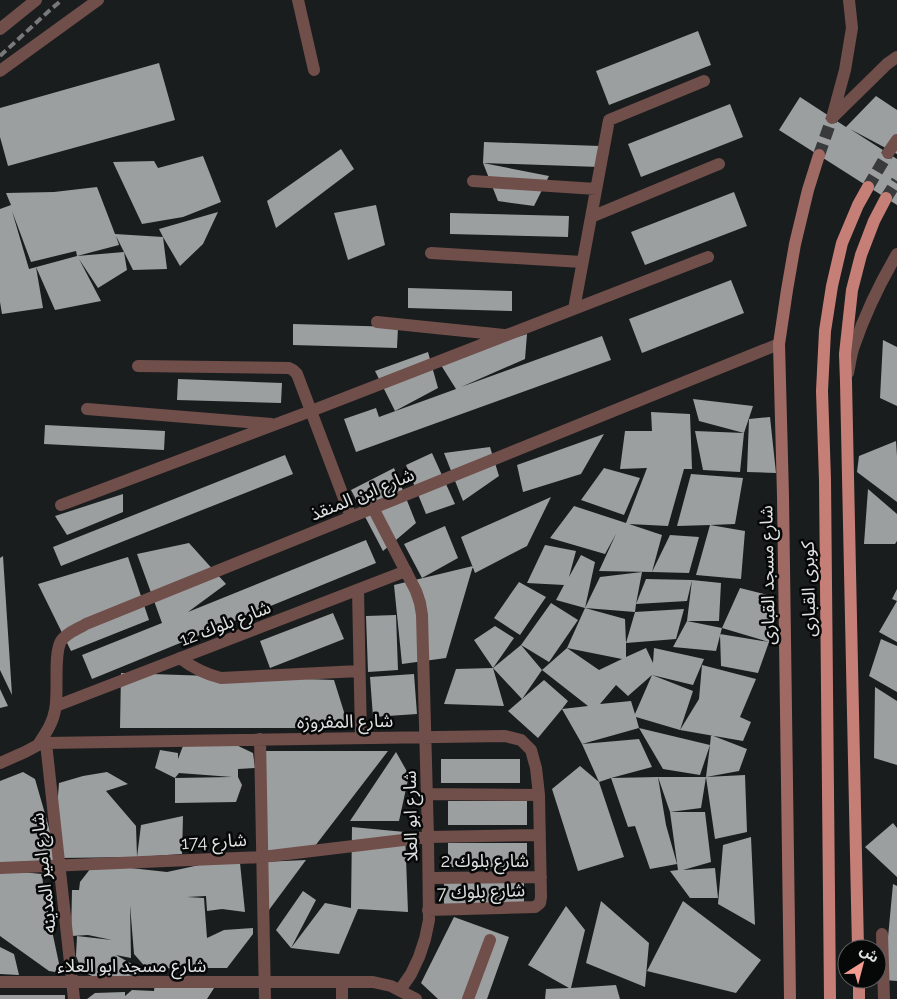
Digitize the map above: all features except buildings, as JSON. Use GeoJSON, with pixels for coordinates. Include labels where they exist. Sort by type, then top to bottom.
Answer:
{"type":"FeatureCollection","features":[{"type":"Feature","properties":{"kind":"main road","name":"كوبرى القبارى"},"geometry":{"type":"LineString","coordinates":[[830,999],[825,480],[822,391],[825,331],[832,286],[842,243],[868,187]]}},
{"type":"Feature","properties":{"kind":"main road"},"geometry":{"type":"LineString","coordinates":[[858,939],[844,354],[852,290],[874,221],[886,198]]}},
{"type":"Feature","properties":{"kind":"street"},"geometry":{"type":"LineString","coordinates":[[0,29],[36,0]]}},
{"type":"Feature","properties":{"kind":"street"},"geometry":{"type":"LineString","coordinates":[[0,71],[98,0]]}},
{"type":"Feature","properties":{"kind":"street"},"geometry":{"type":"LineString","coordinates":[[298,0],[314,70]]}},
{"type":"Feature","properties":{"kind":"street"},"geometry":{"type":"LineString","coordinates":[[849,0],[852,28],[845,70],[832,118],[897,57]]}},
{"type":"Feature","properties":{"kind":"street"},"geometry":{"type":"LineString","coordinates":[[574,310],[609,120],[704,81]]}},
{"type":"Feature","properties":{"kind":"street"},"geometry":{"type":"LineString","coordinates":[[888,153],[897,140]]}},
{"type":"Feature","properties":{"kind":"street","name":"شارع مسجد القبارى"},"geometry":{"type":"LineString","coordinates":[[790,999],[779,344],[795,244],[808,190],[819,155]]}},
{"type":"Feature","properties":{"kind":"street"},"geometry":{"type":"LineString","coordinates":[[591,217],[719,164]]}},
{"type":"Feature","properties":{"kind":"street"},"geometry":{"type":"LineString","coordinates":[[473,181],[596,189]]}},
{"type":"Feature","properties":{"kind":"street"},"geometry":{"type":"LineString","coordinates":[[430,253],[582,262]]}},
{"type":"Feature","properties":{"kind":"street"},"geometry":{"type":"LineString","coordinates":[[846,382],[854,348],[871,305],[897,254]]}},
{"type":"Feature","properties":{"kind":"street"},"geometry":{"type":"LineString","coordinates":[[61,506],[708,258]]}},
{"type":"Feature","properties":{"kind":"street"},"geometry":{"type":"LineString","coordinates":[[377,322],[506,335]]}},
{"type":"Feature","properties":{"kind":"street","name":"شارع ابن المنقذ"},"geometry":{"type":"LineString","coordinates":[[42,744],[55,712],[57,655],[61,641],[86,624],[779,344]]}},
{"type":"Feature","properties":{"kind":"street"},"geometry":{"type":"LineString","coordinates":[[138,366],[294,370],[351,517]]}},
{"type":"Feature","properties":{"kind":"street"},"geometry":{"type":"LineString","coordinates":[[86,409],[275,425]]}},
{"type":"Feature","properties":{"kind":"street","name":"شارع ابو العلا"},"geometry":{"type":"LineString","coordinates":[[373,508],[416,591],[422,615],[429,878],[428,920],[426,939],[419,958],[400,990]]}},
{"type":"Feature","properties":{"kind":"street","name":"شارع بلوك 12"},"geometry":{"type":"LineString","coordinates":[[56,706],[406,571]]}},
{"type":"Feature","properties":{"kind":"street"},"geometry":{"type":"LineString","coordinates":[[358,590],[361,738]]}},
{"type":"Feature","properties":{"kind":"street"},"geometry":{"type":"LineString","coordinates":[[180,658],[192,668],[221,678],[359,671]]}},
{"type":"Feature","properties":{"kind":"street","name":"شارع المفروزه"},"geometry":{"type":"LineString","coordinates":[[0,763],[42,744],[505,736],[521,740],[531,750],[536,768],[541,897],[540,903],[535,907]]}},
{"type":"Feature","properties":{"kind":"street"},"geometry":{"type":"LineString","coordinates":[[260,739],[265,999]]}},
{"type":"Feature","properties":{"kind":"street","name":"شارع امير المدينه"},"geometry":{"type":"LineString","coordinates":[[42,744],[60,866],[74,999]]}},
{"type":"Feature","properties":{"kind":"street"},"geometry":{"type":"LineString","coordinates":[[427,794],[538,795]]}},
{"type":"Feature","properties":{"kind":"street","name":"شارع 174"},"geometry":{"type":"LineString","coordinates":[[0,868],[262,857],[428,837],[540,835]]}},
{"type":"Feature","properties":{"kind":"street","name":"شارع بلوك 2"},"geometry":{"type":"LineString","coordinates":[[429,878],[541,877]]}},
{"type":"Feature","properties":{"kind":"street","name":"شارع بلوك 7"},"geometry":{"type":"LineString","coordinates":[[428,910],[535,907]]}},
{"type":"Feature","properties":{"kind":"street"},"geometry":{"type":"LineString","coordinates":[[882,934],[884,999]]}},
{"type":"Feature","properties":{"kind":"street"},"geometry":{"type":"LineString","coordinates":[[468,999],[490,940]]}},
{"type":"Feature","properties":{"kind":"street","name":"شارع مسجد ابو العلاء"},"geometry":{"type":"LineString","coordinates":[[0,982],[264,982]]}},
{"type":"Feature","properties":{"kind":"street"},"geometry":{"type":"LineString","coordinates":[[264,982],[373,982],[400,990],[416,999]]}},
{"type":"Feature","properties":{"kind":"street"},"geometry":{"type":"LineString","coordinates":[[342,982],[342,999]]}},
{"type":"Feature","properties":{"kind":"tunnel"},"geometry":{"type":"LineString","coordinates":[[819,155],[832,118]]}},
{"type":"Feature","properties":{"kind":"tunnel"},"geometry":{"type":"LineString","coordinates":[[868,187],[888,153]]}},
{"type":"Feature","properties":{"kind":"tunnel"},"geometry":{"type":"LineString","coordinates":[[886,198],[897,181]]}},
{"type":"Feature","properties":{"kind":"railway"},"geometry":{"type":"LineString","coordinates":[[0,56],[62,0]]}}]}
